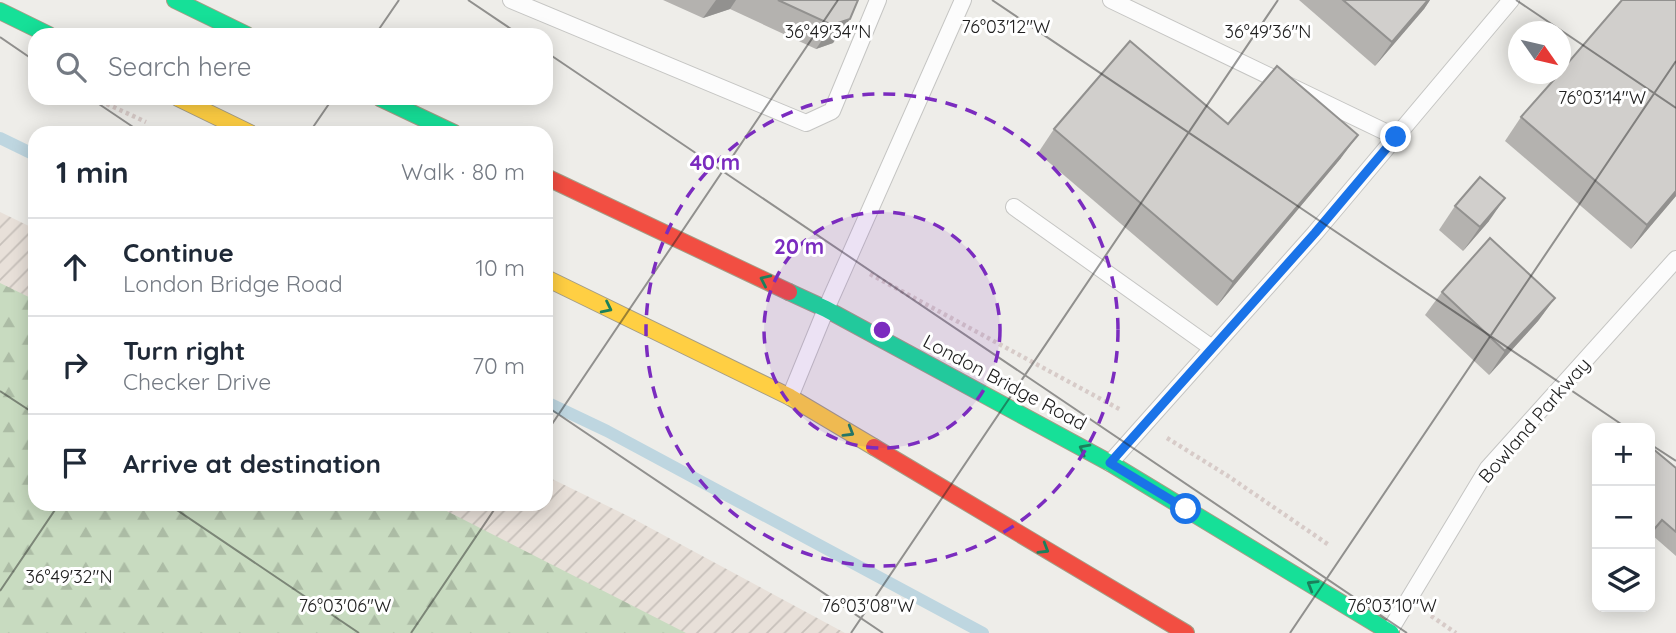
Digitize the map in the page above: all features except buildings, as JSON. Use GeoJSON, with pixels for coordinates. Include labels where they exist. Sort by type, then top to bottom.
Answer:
{"type":"FeatureCollection","features":[{"type":"Feature","properties":{"kind":"main road"},"geometry":{"type":"LineString","coordinates":[[175,0],[207,7],[237,28]]}},
{"type":"Feature","properties":{"kind":"main road"},"geometry":{"type":"LineString","coordinates":[[0,11],[35,28]]}},
{"type":"Feature","properties":{"kind":"main road"},"geometry":{"type":"LineString","coordinates":[[192,105],[236,126]]}},
{"type":"Feature","properties":{"kind":"main road"},"geometry":{"type":"LineString","coordinates":[[395,105],[439,126]]}},
{"type":"Feature","properties":{"kind":"main road","name":"London Bridge Road"},"geometry":{"type":"LineString","coordinates":[[553,180],[826,310],[1110,463],[1390,633]]}},
{"type":"Feature","properties":{"kind":"main road"},"geometry":{"type":"LineString","coordinates":[[553,281],[790,397],[1186,633]]}},
{"type":"Feature","properties":{"kind":"lane"},"geometry":{"type":"LineString","coordinates":[[511,0],[806,123],[832,111],[878,0]]}},
{"type":"Feature","properties":{"kind":"lane"},"geometry":{"type":"LineString","coordinates":[[790,397],[963,0]]}},
{"type":"Feature","properties":{"kind":"lane"},"geometry":{"type":"LineString","coordinates":[[1111,0],[1396,137]]}},
{"type":"Feature","properties":{"kind":"lane"},"geometry":{"type":"LineString","coordinates":[[1110,463],[1396,137],[1511,0]]}},
{"type":"Feature","properties":{"kind":"lane"},"geometry":{"type":"LineString","coordinates":[[1014,207],[1212,348]]}},
{"type":"Feature","properties":{"kind":"lane","name":"Bowland Parkway"},"geometry":{"type":"LineString","coordinates":[[1390,633],[1488,468],[1676,259]]}},
{"type":"Feature","properties":{"kind":"path"},"geometry":{"type":"LineString","coordinates":[[109,105],[154,126]]}},
{"type":"Feature","properties":{"kind":"shaded area"},"geometry":{"type":"Polygon","coordinates":[[[0,212],[28,226],[28,511],[553,511],[553,479],[630,517],[845,633],[0,633],[0,212]]]}},
{"type":"Feature","properties":{"kind":"green space"},"geometry":{"type":"Polygon","coordinates":[[[0,283],[28,297],[28,511],[447,511],[686,633],[0,633],[0,283]]]}},
{"type":"Feature","properties":{"kind":"waterway"},"geometry":{"type":"LineString","coordinates":[[0,138],[28,152]]}},
{"type":"Feature","properties":{"kind":"waterway"},"geometry":{"type":"LineString","coordinates":[[553,405],[607,431],[983,633]]}},
{"type":"Feature","properties":{"kind":"traffic: fast"},"geometry":{"type":"LineString","coordinates":[[175,0],[233,28]]}},
{"type":"Feature","properties":{"kind":"traffic: fast"},"geometry":{"type":"LineString","coordinates":[[0,11],[35,28]]}},
{"type":"Feature","properties":{"kind":"traffic: fast"},"geometry":{"type":"LineString","coordinates":[[395,105],[439,126]]}},
{"type":"Feature","properties":{"kind":"traffic: fast"},"geometry":{"type":"LineString","coordinates":[[789,292],[826,309],[1110,463],[1391,633]]}},
{"type":"Feature","properties":{"kind":"traffic: slow"},"geometry":{"type":"LineString","coordinates":[[192,105],[236,126]]}},
{"type":"Feature","properties":{"kind":"traffic: slow"},"geometry":{"type":"LineString","coordinates":[[553,281],[790,397],[874,447]]}},
{"type":"Feature","properties":{"kind":"traffic: jam"},"geometry":{"type":"LineString","coordinates":[[553,180],[789,292]]}},
{"type":"Feature","properties":{"kind":"traffic: jam"},"geometry":{"type":"LineString","coordinates":[[874,447],[1186,633]]}},
{"type":"Feature","properties":{"kind":"route"},"geometry":{"type":"LineString","coordinates":[[1186,509],[1110,463],[1315,233],[1396,137]]}}]}
